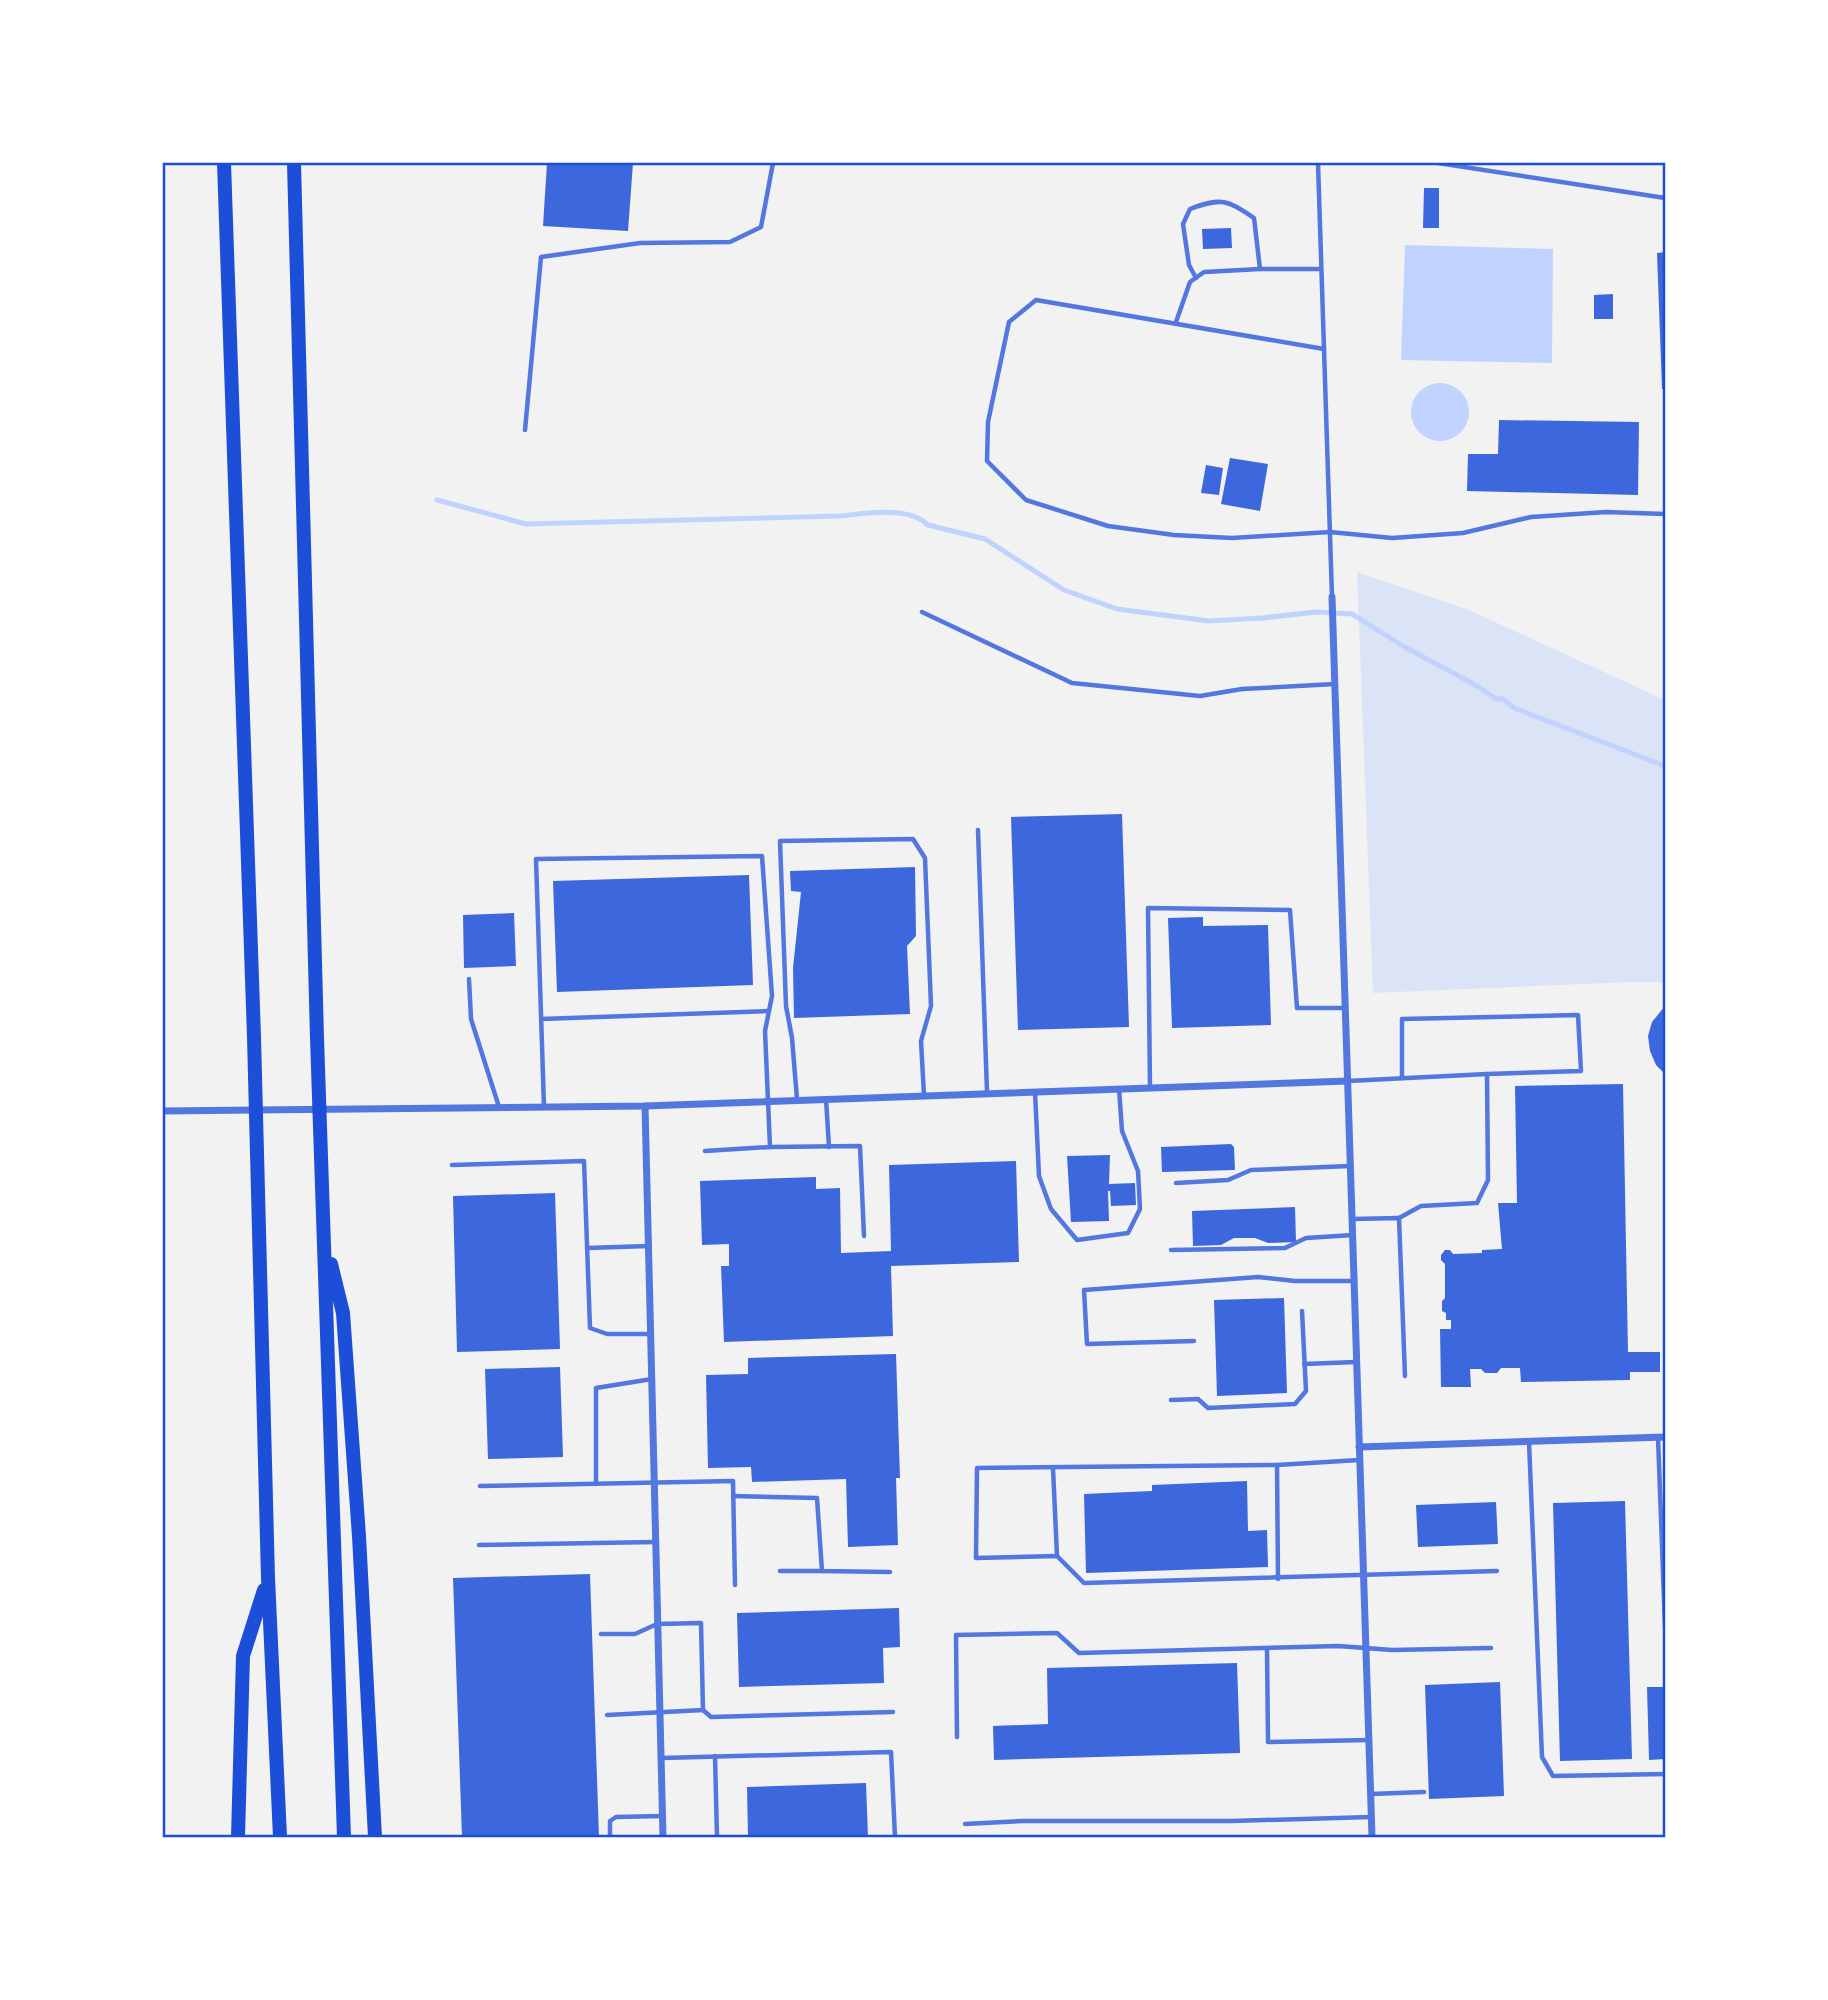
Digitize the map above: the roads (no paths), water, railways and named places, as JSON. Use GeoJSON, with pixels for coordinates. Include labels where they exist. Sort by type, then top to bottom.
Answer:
{"type":"FeatureCollection","features":[{"type":"Feature","properties":{"kind":"highway"},"geometry":{"type":"LineString","coordinates":[[225,163],[254,1037],[268,1578],[280,1837]]}},
{"type":"Feature","properties":{"kind":"highway"},"geometry":{"type":"LineString","coordinates":[[294,163],[317,1038],[344,1837]]}},
{"type":"Feature","properties":{"kind":"highway"},"geometry":{"type":"LineString","coordinates":[[324,1237],[343,1313],[375,1837]]}},
{"type":"Feature","properties":{"kind":"highway"},"geometry":{"type":"LineString","coordinates":[[238,1837],[243,1656],[268,1578]]}},
{"type":"Feature","properties":{"kind":"street"},"geometry":{"type":"LineString","coordinates":[[1332,597],[1373,1837]]}},
{"type":"Feature","properties":{"kind":"street"},"geometry":{"type":"LineString","coordinates":[[163,1111],[645,1106],[1348,1081]]}},
{"type":"Feature","properties":{"kind":"street"},"geometry":{"type":"LineString","coordinates":[[645,1106],[663,1837]]}},
{"type":"Feature","properties":{"kind":"street"},"geometry":{"type":"LineString","coordinates":[[1359,1447],[1662,1437]]}},
{"type":"Feature","properties":{"kind":"lane"},"geometry":{"type":"LineString","coordinates":[[525,430],[541,257],[640,243],[730,242],[761,227],[773,163]]}},
{"type":"Feature","properties":{"kind":"lane"},"geometry":{"type":"LineString","coordinates":[[1318,163],[1332,597]]}},
{"type":"Feature","properties":{"kind":"lane"},"geometry":{"type":"LineString","coordinates":[[1438,163],[1665,198]]}},
{"type":"Feature","properties":{"kind":"lane"},"geometry":{"type":"LineString","coordinates":[[1196,278],[1189,265],[1183,224],[1190,209],[1205,203],[1228,201],[1254,218],[1260,268]]}},
{"type":"Feature","properties":{"kind":"lane"},"geometry":{"type":"LineString","coordinates":[[1176,323],[1191,282],[1204,272],[1260,268],[1321,269]]}},
{"type":"Feature","properties":{"kind":"lane"},"geometry":{"type":"LineString","coordinates":[[1324,349],[1036,300],[1010,322],[988,422],[988,461],[1026,500],[1108,526],[1174,535],[1233,538],[1330,532],[1392,538],[1463,533],[1531,517],[1606,512],[1665,514]]}},
{"type":"Feature","properties":{"kind":"lane"},"geometry":{"type":"LineString","coordinates":[[922,612],[1072,683],[1200,696],[1242,689],[1335,684]]}},
{"type":"Feature","properties":{"kind":"lane"},"geometry":{"type":"LineString","coordinates":[[978,830],[986,1092]]}},
{"type":"Feature","properties":{"kind":"lane"},"geometry":{"type":"LineString","coordinates":[[797,1100],[792,1038],[786,1006],[780,841],[914,839],[925,858],[931,1006],[921,1041],[924,1094]]}},
{"type":"Feature","properties":{"kind":"lane"},"geometry":{"type":"LineString","coordinates":[[544,1107],[536,859],[762,856],[772,996],[765,1031],[770,1147]]}},
{"type":"Feature","properties":{"kind":"lane"},"geometry":{"type":"LineString","coordinates":[[1150,1087],[1148,908],[1290,910],[1297,1008],[1346,1008]]}},
{"type":"Feature","properties":{"kind":"lane"},"geometry":{"type":"LineString","coordinates":[[469,979],[471,1018],[499,1108]]}},
{"type":"Feature","properties":{"kind":"lane"},"geometry":{"type":"LineString","coordinates":[[541,1020],[769,1011]]}},
{"type":"Feature","properties":{"kind":"lane"},"geometry":{"type":"LineString","coordinates":[[1348,1081],[1581,1071],[1578,1014],[1402,1019],[1402,1078]]}},
{"type":"Feature","properties":{"kind":"lane"},"geometry":{"type":"LineString","coordinates":[[1353,1219],[1399,1218],[1421,1206],[1477,1203],[1488,1180],[1487,1074]]}},
{"type":"Feature","properties":{"kind":"lane"},"geometry":{"type":"LineString","coordinates":[[1035,1091],[1040,1176],[1051,1209],[1077,1240],[1128,1233],[1140,1209],[1138,1171],[1122,1131],[1119,1088]]}},
{"type":"Feature","properties":{"kind":"lane"},"geometry":{"type":"LineString","coordinates":[[826,1098],[829,1147]]}},
{"type":"Feature","properties":{"kind":"lane"},"geometry":{"type":"LineString","coordinates":[[705,1151],[860,1146],[864,1236]]}},
{"type":"Feature","properties":{"kind":"lane"},"geometry":{"type":"LineString","coordinates":[[452,1165],[584,1161],[590,1328],[607,1334],[651,1335]]}},
{"type":"Feature","properties":{"kind":"lane"},"geometry":{"type":"LineString","coordinates":[[1176,1183],[1228,1180],[1251,1170],[1351,1166]]}},
{"type":"Feature","properties":{"kind":"lane"},"geometry":{"type":"LineString","coordinates":[[1399,1218],[1405,1376]]}},
{"type":"Feature","properties":{"kind":"lane"},"geometry":{"type":"LineString","coordinates":[[1171,1250],[1285,1248],[1307,1238],[1354,1235]]}},
{"type":"Feature","properties":{"kind":"lane"},"geometry":{"type":"LineString","coordinates":[[587,1248],[649,1247]]}},
{"type":"Feature","properties":{"kind":"lane"},"geometry":{"type":"LineString","coordinates":[[1194,1341],[1087,1344],[1084,1290],[1258,1277],[1355,1281]]}},
{"type":"Feature","properties":{"kind":"lane"},"geometry":{"type":"LineString","coordinates":[[1171,1400],[1198,1399],[1208,1408],[1295,1404],[1306,1391],[1302,1311]]}},
{"type":"Feature","properties":{"kind":"lane"},"geometry":{"type":"LineString","coordinates":[[1304,1364],[1359,1362]]}},
{"type":"Feature","properties":{"kind":"lane"},"geometry":{"type":"LineString","coordinates":[[596,1484],[596,1388],[652,1379]]}},
{"type":"Feature","properties":{"kind":"lane"},"geometry":{"type":"LineString","coordinates":[[1662,1437],[1665,1627]]}},
{"type":"Feature","properties":{"kind":"lane"},"geometry":{"type":"LineString","coordinates":[[1529,1442],[1542,1757],[1553,1776],[1665,1774]]}},
{"type":"Feature","properties":{"kind":"lane"},"geometry":{"type":"LineString","coordinates":[[1057,1556],[976,1558],[977,1468],[1277,1465],[1360,1460]]}},
{"type":"Feature","properties":{"kind":"lane"},"geometry":{"type":"LineString","coordinates":[[1277,1465],[1278,1578]]}},
{"type":"Feature","properties":{"kind":"lane"},"geometry":{"type":"LineString","coordinates":[[1053,1468],[1057,1556],[1083,1583],[1497,1571]]}},
{"type":"Feature","properties":{"kind":"lane"},"geometry":{"type":"LineString","coordinates":[[480,1486],[733,1481],[734,1585]]}},
{"type":"Feature","properties":{"kind":"lane"},"geometry":{"type":"LineString","coordinates":[[733,1496],[817,1498],[822,1571]]}},
{"type":"Feature","properties":{"kind":"lane"},"geometry":{"type":"LineString","coordinates":[[479,1545],[656,1542]]}},
{"type":"Feature","properties":{"kind":"lane"},"geometry":{"type":"LineString","coordinates":[[780,1571],[890,1572]]}},
{"type":"Feature","properties":{"kind":"lane"},"geometry":{"type":"LineString","coordinates":[[601,1634],[635,1634],[657,1624],[701,1623],[704,1710],[711,1717],[894,1712]]}},
{"type":"Feature","properties":{"kind":"lane"},"geometry":{"type":"LineString","coordinates":[[957,1737],[956,1635],[1057,1633],[1079,1653],[1338,1646],[1392,1650],[1491,1648]]}},
{"type":"Feature","properties":{"kind":"lane"},"geometry":{"type":"LineString","coordinates":[[1267,1649],[1268,1742],[1369,1740]]}},
{"type":"Feature","properties":{"kind":"lane"},"geometry":{"type":"LineString","coordinates":[[607,1715],[704,1710]]}},
{"type":"Feature","properties":{"kind":"lane"},"geometry":{"type":"LineString","coordinates":[[661,1758],[891,1752],[895,1837]]}},
{"type":"Feature","properties":{"kind":"lane"},"geometry":{"type":"LineString","coordinates":[[715,1756],[717,1837]]}},
{"type":"Feature","properties":{"kind":"lane"},"geometry":{"type":"LineString","coordinates":[[1371,1794],[1424,1793]]}},
{"type":"Feature","properties":{"kind":"lane"},"geometry":{"type":"LineString","coordinates":[[610,1837],[610,1821],[616,1817],[662,1816]]}},
{"type":"Feature","properties":{"kind":"lane"},"geometry":{"type":"LineString","coordinates":[[965,1824],[1372,1817]]}},
{"type":"Feature","properties":{"kind":"water"},"geometry":{"type":"Polygon","coordinates":[[[1405,245],[1553,249],[1552,363],[1401,360],[1405,245]]]}},
{"type":"Feature","properties":{"kind":"water"},"geometry":{"type":"Polygon","coordinates":[[[1434,383],[1446,383],[1461,391],[1469,406],[1469,418],[1461,433],[1446,441],[1434,441],[1419,433],[1411,418],[1411,406],[1419,391],[1434,383]]]}},
{"type":"Feature","properties":{"kind":"waterway"},"geometry":{"type":"LineString","coordinates":[[437,500],[526,524],[838,516],[885,512],[909,515],[928,525],[985,539],[1064,590],[1117,609],[1209,621],[1316,612],[1352,614],[1496,699],[1503,699],[1514,708],[1665,766]]}}]}
